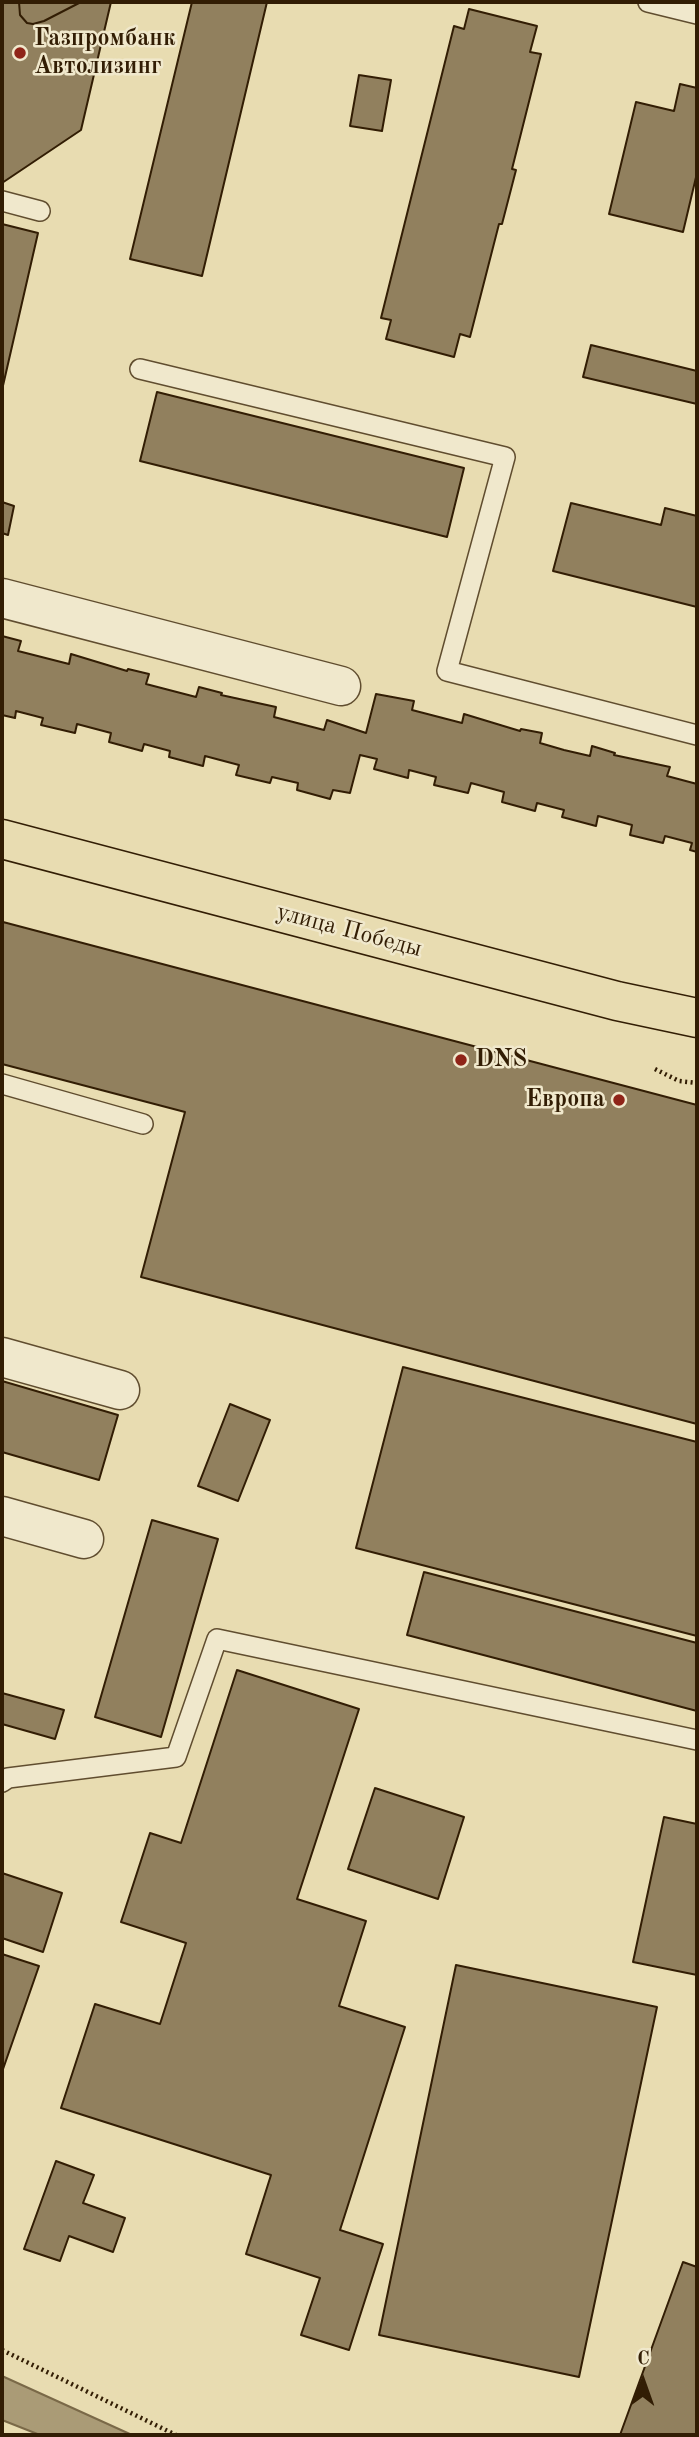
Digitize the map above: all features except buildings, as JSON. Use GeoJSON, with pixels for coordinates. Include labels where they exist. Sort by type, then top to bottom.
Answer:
{"type":"FeatureCollection","features":[{"type":"Feature","properties":{"kind":"main road","name":"улица Победы"},"geometry":{"type":"LineString","coordinates":[[3,845],[617,1001],[697,1018]]}},
{"type":"Feature","properties":{"kind":"street"},"geometry":{"type":"LineString","coordinates":[[2,598],[341,686]]}},
{"type":"Feature","properties":{"kind":"street"},"geometry":{"type":"LineString","coordinates":[[2,1357],[120,1390]]}},
{"type":"Feature","properties":{"kind":"street"},"geometry":{"type":"LineString","coordinates":[[2,1516],[85,1539]]}},
{"type":"Feature","properties":{"kind":"lane"},"geometry":{"type":"LineString","coordinates":[[648,2],[697,14]]}},
{"type":"Feature","properties":{"kind":"lane"},"geometry":{"type":"LineString","coordinates":[[2,201],[40,211]]}},
{"type":"Feature","properties":{"kind":"lane"},"geometry":{"type":"LineString","coordinates":[[141,369],[505,457],[447,671],[697,735]]}},
{"type":"Feature","properties":{"kind":"lane"},"geometry":{"type":"LineString","coordinates":[[2,1084],[143,1124]]}},
{"type":"Feature","properties":{"kind":"lane"},"geometry":{"type":"LineString","coordinates":[[2,1782],[8,1778],[176,1758],[217,1639],[697,1740]]}},
{"type":"Feature","properties":{"kind":"path"},"geometry":{"type":"LineString","coordinates":[[655,1069],[679,1081],[697,1083]]}},
{"type":"Feature","properties":{"kind":"path"},"geometry":{"type":"LineString","coordinates":[[2,2350],[176,2435]]}},
{"type":"Feature","properties":{"kind":"shaded area"},"geometry":{"type":"Polygon","coordinates":[[[2,2376],[132,2435],[40,2435],[2,2420],[2,2376]]]}},
{"type":"Feature","properties":{"kind":"place","name":"Газпромбанк Автолизинг"},"geometry":{"type":"Point","coordinates":[20,53]}},
{"type":"Feature","properties":{"kind":"place","name":"DNS"},"geometry":{"type":"Point","coordinates":[461,1060]}},
{"type":"Feature","properties":{"kind":"place","name":"Европа"},"geometry":{"type":"Point","coordinates":[619,1100]}}]}
